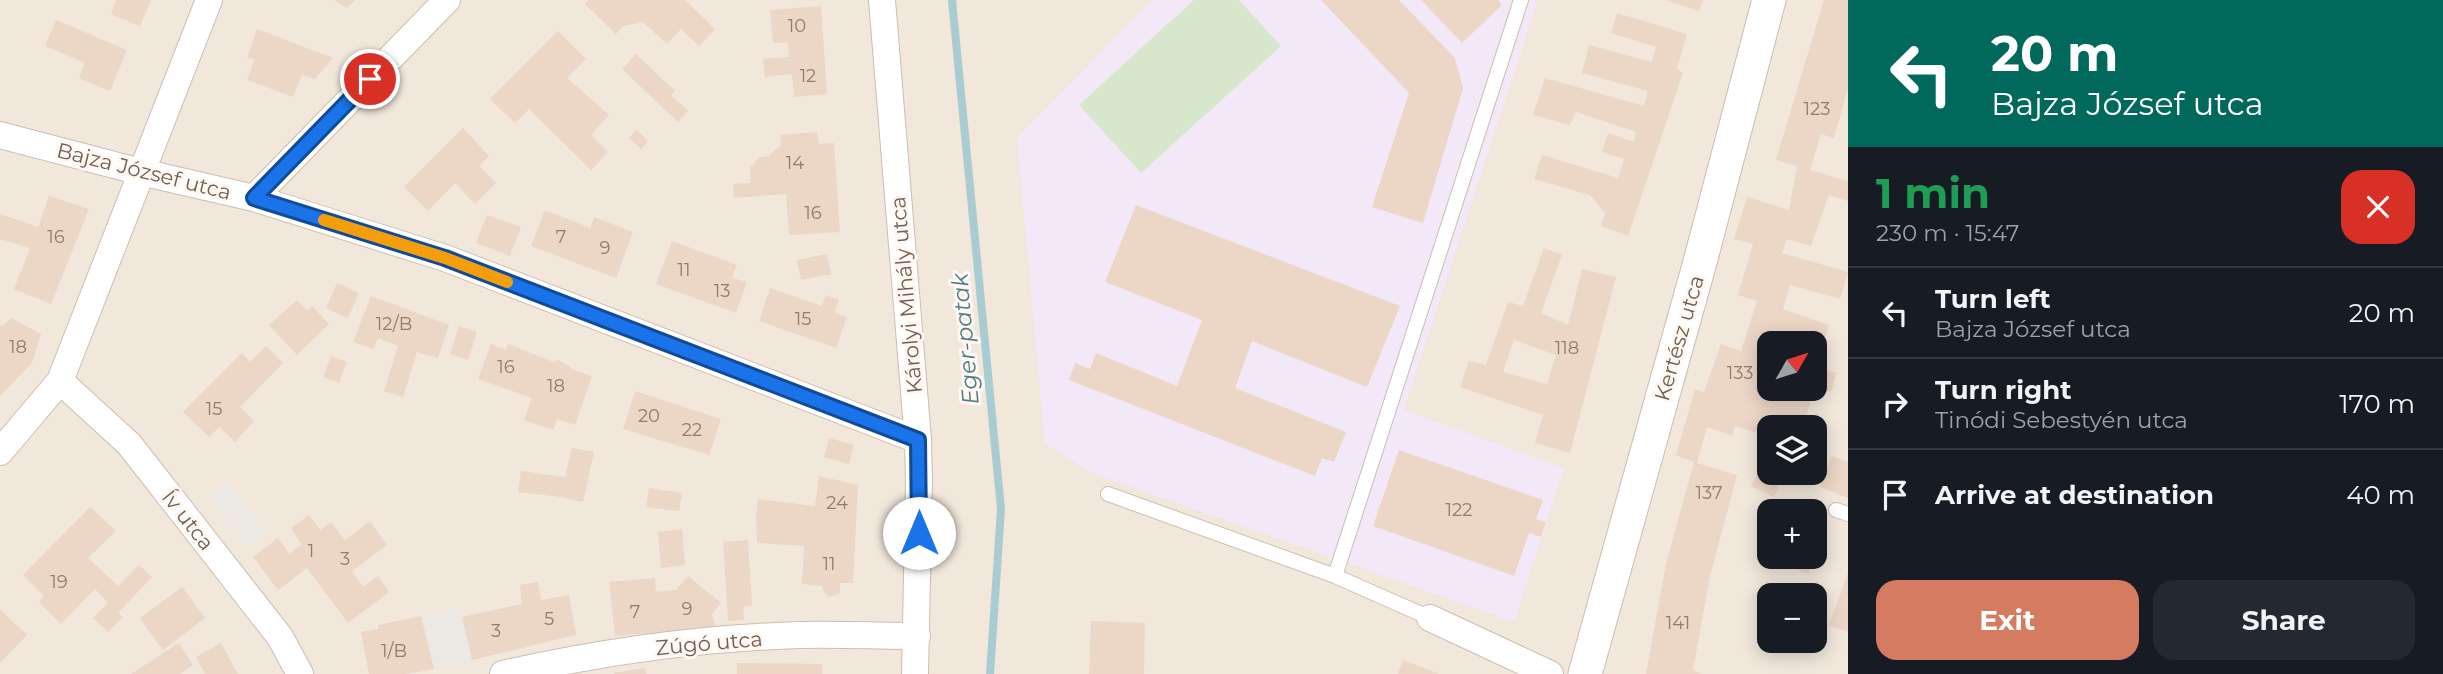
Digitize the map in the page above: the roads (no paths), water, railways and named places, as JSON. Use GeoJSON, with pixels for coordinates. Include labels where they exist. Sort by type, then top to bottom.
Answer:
{"type":"FeatureCollection","features":[{"type":"Feature","properties":{"kind":"street"},"geometry":{"type":"LineString","coordinates":[[0,452],[60,381],[209,0]]}},
{"type":"Feature","properties":{"kind":"street"},"geometry":{"type":"LineString","coordinates":[[254,198],[447,0]]}},
{"type":"Feature","properties":{"kind":"street","name":"Károlyi Mihály utca"},"geometry":{"type":"LineString","coordinates":[[882,0],[918,440],[915,674]]}},
{"type":"Feature","properties":{"kind":"street","name":"Kertész utca"},"geometry":{"type":"LineString","coordinates":[[1585,674],[1700,262],[1769,0]]}},
{"type":"Feature","properties":{"kind":"street","name":"Bajza József utca"},"geometry":{"type":"LineString","coordinates":[[0,135],[254,198],[445,258],[918,440]]}},
{"type":"Feature","properties":{"kind":"street","name":"Ív utca"},"geometry":{"type":"LineString","coordinates":[[60,381],[129,444],[279,638],[300,674]]}},
{"type":"Feature","properties":{"kind":"street"},"geometry":{"type":"LineString","coordinates":[[1430,618],[1550,674]]}},
{"type":"Feature","properties":{"kind":"street","name":"Zúgó utca"},"geometry":{"type":"LineString","coordinates":[[503,674],[627,650],[708,641],[800,635],[917,636]]}},
{"type":"Feature","properties":{"kind":"lane"},"geometry":{"type":"LineString","coordinates":[[1335,576],[1521,0]]}},
{"type":"Feature","properties":{"kind":"lane"},"geometry":{"type":"LineString","coordinates":[[1108,494],[1335,576],[1430,618]]}},
{"type":"Feature","properties":{"kind":"waterway","name":"Eger-patak"},"geometry":{"type":"LineString","coordinates":[[952,0],[1001,509],[990,674]]}}]}
